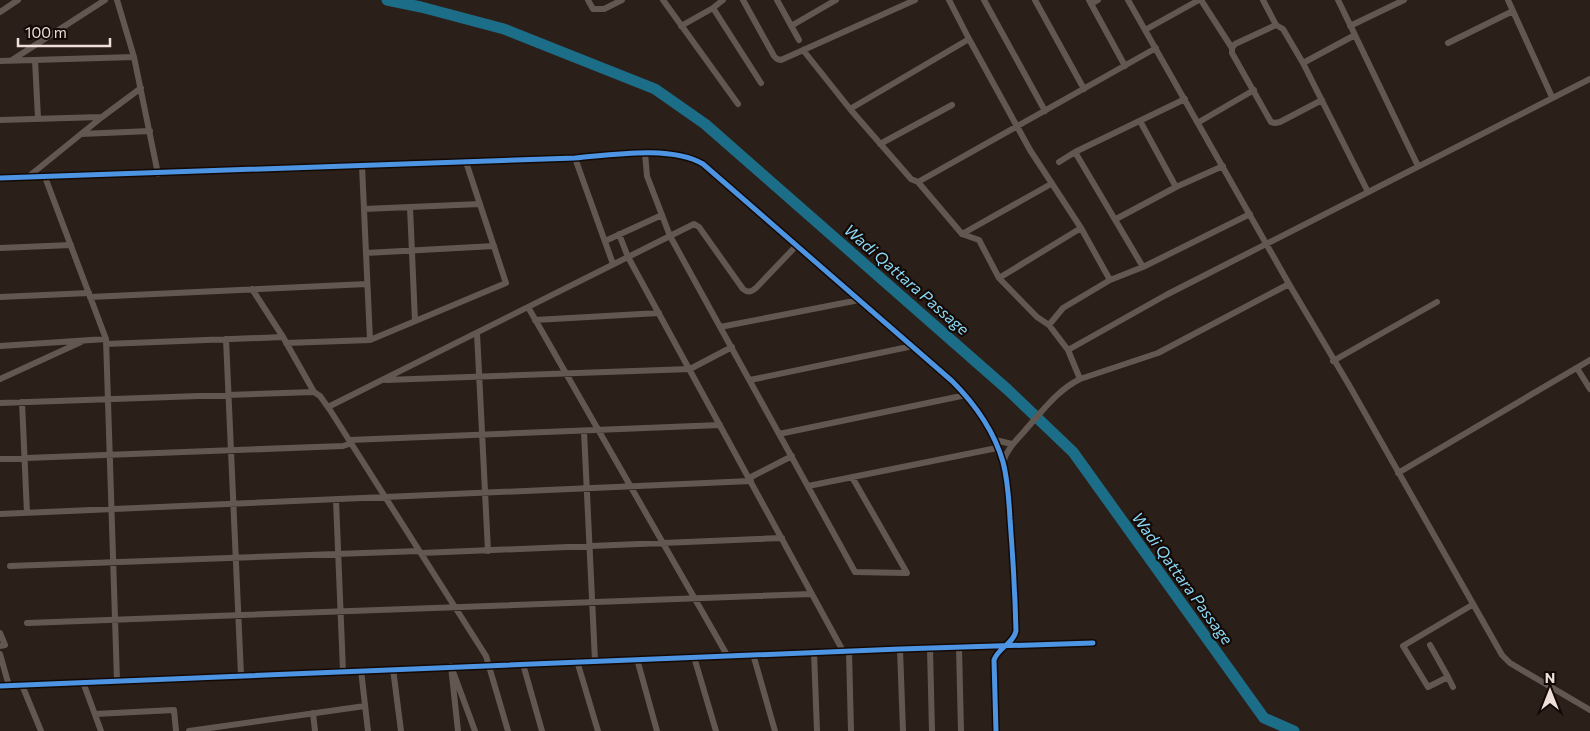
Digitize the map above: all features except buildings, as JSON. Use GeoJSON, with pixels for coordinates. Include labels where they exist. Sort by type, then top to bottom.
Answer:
{"type":"FeatureCollection","features":[{"type":"Feature","properties":{"kind":"street"},"geometry":{"type":"LineString","coordinates":[[0,12],[18,0]]}},
{"type":"Feature","properties":{"kind":"street"},"geometry":{"type":"LineString","coordinates":[[11,60],[105,0]]}},
{"type":"Feature","properties":{"kind":"street"},"geometry":{"type":"LineString","coordinates":[[117,0],[134,57],[158,174]]}},
{"type":"Feature","properties":{"kind":"street"},"geometry":{"type":"LineString","coordinates":[[588,0],[594,9],[604,9],[619,1]]}},
{"type":"Feature","properties":{"kind":"street"},"geometry":{"type":"LineString","coordinates":[[663,0],[738,104]]}},
{"type":"Feature","properties":{"kind":"street"},"geometry":{"type":"LineString","coordinates":[[681,26],[713,8],[723,0]]}},
{"type":"Feature","properties":{"kind":"street"},"geometry":{"type":"LineString","coordinates":[[743,0],[776,59],[781,60],[915,0]]}},
{"type":"Feature","properties":{"kind":"street"},"geometry":{"type":"LineString","coordinates":[[777,0],[799,40]]}},
{"type":"Feature","properties":{"kind":"street"},"geometry":{"type":"LineString","coordinates":[[791,26],[836,0]]}},
{"type":"Feature","properties":{"kind":"street"},"geometry":{"type":"LineString","coordinates":[[949,0],[1016,126],[1051,184],[1081,228],[1110,280]]}},
{"type":"Feature","properties":{"kind":"street"},"geometry":{"type":"LineString","coordinates":[[984,0],[1045,110]]}},
{"type":"Feature","properties":{"kind":"street"},"geometry":{"type":"LineString","coordinates":[[1035,0],[1084,89]]}},
{"type":"Feature","properties":{"kind":"street"},"geometry":{"type":"LineString","coordinates":[[1098,0],[1090,2],[1125,66]]}},
{"type":"Feature","properties":{"kind":"street"},"geometry":{"type":"LineString","coordinates":[[1128,0],[1502,655],[1506,660],[1590,710]]}},
{"type":"Feature","properties":{"kind":"street"},"geometry":{"type":"LineString","coordinates":[[1145,30],[1200,0],[1232,48],[1232,53],[1271,122],[1275,124],[1322,100]]}},
{"type":"Feature","properties":{"kind":"street"},"geometry":{"type":"LineString","coordinates":[[1338,0],[1418,166]]}},
{"type":"Feature","properties":{"kind":"street"},"geometry":{"type":"LineString","coordinates":[[1350,26],[1404,0]]}},
{"type":"Feature","properties":{"kind":"street"},"geometry":{"type":"LineString","coordinates":[[1508,0],[1552,97]]}},
{"type":"Feature","properties":{"kind":"street"},"geometry":{"type":"LineString","coordinates":[[1266,1],[1276,24],[1283,29],[1303,63],[1368,192]]}},
{"type":"Feature","properties":{"kind":"street"},"geometry":{"type":"LineString","coordinates":[[713,8],[761,83]]}},
{"type":"Feature","properties":{"kind":"street"},"geometry":{"type":"LineString","coordinates":[[1448,43],[1513,11]]}},
{"type":"Feature","properties":{"kind":"street"},"geometry":{"type":"LineString","coordinates":[[1232,48],[1235,44],[1276,24]]}},
{"type":"Feature","properties":{"kind":"street"},"geometry":{"type":"LineString","coordinates":[[1303,63],[1355,34]]}},
{"type":"Feature","properties":{"kind":"street"},"geometry":{"type":"LineString","coordinates":[[850,109],[969,39]]}},
{"type":"Feature","properties":{"kind":"street"},"geometry":{"type":"LineString","coordinates":[[918,182],[1156,48]]}},
{"type":"Feature","properties":{"kind":"street"},"geometry":{"type":"LineString","coordinates":[[803,50],[850,109],[911,179],[918,182],[962,234],[979,240],[999,278],[1037,317],[1049,325],[1068,350],[1080,379]]}},
{"type":"Feature","properties":{"kind":"street"},"geometry":{"type":"LineString","coordinates":[[0,61],[134,57]]}},
{"type":"Feature","properties":{"kind":"street"},"geometry":{"type":"LineString","coordinates":[[35,60],[38,118]]}},
{"type":"Feature","properties":{"kind":"street"},"geometry":{"type":"LineString","coordinates":[[1068,350],[1166,296],[1590,79]]}},
{"type":"Feature","properties":{"kind":"street"},"geometry":{"type":"LineString","coordinates":[[28,177],[141,88]]}},
{"type":"Feature","properties":{"kind":"street"},"geometry":{"type":"LineString","coordinates":[[1198,122],[1254,90]]}},
{"type":"Feature","properties":{"kind":"street"},"geometry":{"type":"LineString","coordinates":[[1059,162],[1075,152],[1185,99]]}},
{"type":"Feature","properties":{"kind":"street"},"geometry":{"type":"LineString","coordinates":[[880,144],[952,105]]}},
{"type":"Feature","properties":{"kind":"street"},"geometry":{"type":"LineString","coordinates":[[0,120],[102,117]]}},
{"type":"Feature","properties":{"kind":"street"},"geometry":{"type":"LineString","coordinates":[[1140,121],[1176,187]]}},
{"type":"Feature","properties":{"kind":"street"},"geometry":{"type":"LineString","coordinates":[[81,134],[150,131]]}},
{"type":"Feature","properties":{"kind":"street"},"geometry":{"type":"LineString","coordinates":[[1075,152],[1143,267]]}},
{"type":"Feature","properties":{"kind":"street"},"geometry":{"type":"LineString","coordinates":[[0,178],[575,158],[645,153],[680,155],[696,160],[797,245],[966,395],[995,440],[1003,462],[1008,494],[1013,550],[1016,631],[1014,637],[996,654],[994,660],[996,731]]}},
{"type":"Feature","properties":{"kind":"street"},"geometry":{"type":"LineString","coordinates":[[645,153],[647,176],[670,236],[855,572],[908,573],[852,477]]}},
{"type":"Feature","properties":{"kind":"street"},"geometry":{"type":"LineString","coordinates":[[575,158],[613,264]]}},
{"type":"Feature","properties":{"kind":"street"},"geometry":{"type":"LineString","coordinates":[[0,346],[85,340],[370,340],[506,283],[466,162]]}},
{"type":"Feature","properties":{"kind":"street"},"geometry":{"type":"LineString","coordinates":[[362,166],[370,340]]}},
{"type":"Feature","properties":{"kind":"street"},"geometry":{"type":"LineString","coordinates":[[1116,219],[1176,187],[1223,166]]}},
{"type":"Feature","properties":{"kind":"street"},"geometry":{"type":"LineString","coordinates":[[45,177],[106,341],[117,681]]}},
{"type":"Feature","properties":{"kind":"street"},"geometry":{"type":"LineString","coordinates":[[962,234],[1051,184]]}},
{"type":"Feature","properties":{"kind":"street"},"geometry":{"type":"LineString","coordinates":[[364,209],[480,204]]}},
{"type":"Feature","properties":{"kind":"street"},"geometry":{"type":"LineString","coordinates":[[410,207],[415,321]]}},
{"type":"Feature","properties":{"kind":"street"},"geometry":{"type":"LineString","coordinates":[[1049,325],[1063,308],[1110,280],[1143,267],[1250,214]]}},
{"type":"Feature","properties":{"kind":"street"},"geometry":{"type":"LineString","coordinates":[[605,241],[662,215]]}},
{"type":"Feature","properties":{"kind":"street"},"geometry":{"type":"LineString","coordinates":[[328,407],[694,224],[747,292],[752,292],[797,245]]}},
{"type":"Feature","properties":{"kind":"street"},"geometry":{"type":"LineString","coordinates":[[999,278],[1081,228]]}},
{"type":"Feature","properties":{"kind":"street"},"geometry":{"type":"LineString","coordinates":[[619,234],[628,257],[812,594],[846,651],[851,731]]}},
{"type":"Feature","properties":{"kind":"street"},"geometry":{"type":"LineString","coordinates":[[0,248],[70,245]]}},
{"type":"Feature","properties":{"kind":"street"},"geometry":{"type":"LineString","coordinates":[[366,253],[494,246]]}},
{"type":"Feature","properties":{"kind":"street"},"geometry":{"type":"LineString","coordinates":[[0,297],[367,284]]}},
{"type":"Feature","properties":{"kind":"street"},"geometry":{"type":"LineString","coordinates":[[1003,462],[1012,444],[1057,394],[1072,383],[1158,353],[1289,284]]}},
{"type":"Feature","properties":{"kind":"street"},"geometry":{"type":"LineString","coordinates":[[252,289],[314,392],[320,396],[351,442],[486,656],[508,731]]}},
{"type":"Feature","properties":{"kind":"street"},"geometry":{"type":"LineString","coordinates":[[720,327],[859,300]]}},
{"type":"Feature","properties":{"kind":"street"},"geometry":{"type":"LineString","coordinates":[[1333,361],[1436,302]]}},
{"type":"Feature","properties":{"kind":"street"},"geometry":{"type":"LineString","coordinates":[[528,307],[727,655]]}},
{"type":"Feature","properties":{"kind":"street"},"geometry":{"type":"LineString","coordinates":[[535,320],[659,313]]}},
{"type":"Feature","properties":{"kind":"street"},"geometry":{"type":"LineString","coordinates":[[477,333],[488,551]]}},
{"type":"Feature","properties":{"kind":"street"},"geometry":{"type":"LineString","coordinates":[[226,339],[241,675]]}},
{"type":"Feature","properties":{"kind":"street"},"geometry":{"type":"LineString","coordinates":[[0,379],[85,340]]}},
{"type":"Feature","properties":{"kind":"street"},"geometry":{"type":"LineString","coordinates":[[750,380],[912,346]]}},
{"type":"Feature","properties":{"kind":"street"},"geometry":{"type":"LineString","coordinates":[[382,380],[690,370],[732,347]]}},
{"type":"Feature","properties":{"kind":"street"},"geometry":{"type":"LineString","coordinates":[[1398,473],[1590,360]]}},
{"type":"Feature","properties":{"kind":"street"},"geometry":{"type":"LineString","coordinates":[[1577,368],[1590,389]]}},
{"type":"Feature","properties":{"kind":"street"},"geometry":{"type":"LineString","coordinates":[[0,403],[314,392]]}},
{"type":"Feature","properties":{"kind":"street"},"geometry":{"type":"LineString","coordinates":[[779,434],[966,395]]}},
{"type":"Feature","properties":{"kind":"street"},"geometry":{"type":"LineString","coordinates":[[22,402],[26,513]]}},
{"type":"Feature","properties":{"kind":"street"},"geometry":{"type":"LineString","coordinates":[[0,459],[342,446],[351,442],[720,425]]}},
{"type":"Feature","properties":{"kind":"street"},"geometry":{"type":"LineString","coordinates":[[584,431],[595,661]]}},
{"type":"Feature","properties":{"kind":"street"},"geometry":{"type":"LineString","coordinates":[[995,440],[1012,444]]}},
{"type":"Feature","properties":{"kind":"street"},"geometry":{"type":"LineString","coordinates":[[808,486],[997,448]]}},
{"type":"Feature","properties":{"kind":"street"},"geometry":{"type":"LineString","coordinates":[[0,514],[587,489],[750,480],[792,456]]}},
{"type":"Feature","properties":{"kind":"street"},"geometry":{"type":"LineString","coordinates":[[336,500],[343,671]]}},
{"type":"Feature","properties":{"kind":"street"},"geometry":{"type":"LineString","coordinates":[[10,566],[339,554],[488,551],[782,538]]}},
{"type":"Feature","properties":{"kind":"street"},"geometry":{"type":"LineString","coordinates":[[27,623],[812,594]]}},
{"type":"Feature","properties":{"kind":"street"},"geometry":{"type":"LineString","coordinates":[[1448,677],[1428,687],[1403,646],[1472,605]]}},
{"type":"Feature","properties":{"kind":"street"},"geometry":{"type":"LineString","coordinates":[[0,633],[5,645],[0,646]]}},
{"type":"Feature","properties":{"kind":"street"},"geometry":{"type":"LineString","coordinates":[[0,686],[727,655],[1093,643]]}},
{"type":"Feature","properties":{"kind":"street"},"geometry":{"type":"LineString","coordinates":[[1430,645],[1453,687]]}},
{"type":"Feature","properties":{"kind":"street"},"geometry":{"type":"LineString","coordinates":[[959,647],[961,731]]}},
{"type":"Feature","properties":{"kind":"street"},"geometry":{"type":"LineString","coordinates":[[930,648],[932,731]]}},
{"type":"Feature","properties":{"kind":"street"},"geometry":{"type":"LineString","coordinates":[[900,649],[903,731]]}},
{"type":"Feature","properties":{"kind":"street"},"geometry":{"type":"LineString","coordinates":[[814,652],[817,731]]}},
{"type":"Feature","properties":{"kind":"street"},"geometry":{"type":"LineString","coordinates":[[0,654],[9,686]]}},
{"type":"Feature","properties":{"kind":"street"},"geometry":{"type":"LineString","coordinates":[[753,654],[775,731]]}},
{"type":"Feature","properties":{"kind":"street"},"geometry":{"type":"LineString","coordinates":[[694,657],[716,731]]}},
{"type":"Feature","properties":{"kind":"street"},"geometry":{"type":"LineString","coordinates":[[637,659],[658,731]]}},
{"type":"Feature","properties":{"kind":"street"},"geometry":{"type":"LineString","coordinates":[[577,662],[598,731]]}},
{"type":"Feature","properties":{"kind":"street"},"geometry":{"type":"LineString","coordinates":[[523,664],[542,731]]}},
{"type":"Feature","properties":{"kind":"street"},"geometry":{"type":"LineString","coordinates":[[451,666],[458,731]]}},
{"type":"Feature","properties":{"kind":"street"},"geometry":{"type":"LineString","coordinates":[[451,666],[475,731]]}},
{"type":"Feature","properties":{"kind":"street"},"geometry":{"type":"LineString","coordinates":[[393,669],[401,731]]}},
{"type":"Feature","properties":{"kind":"street"},"geometry":{"type":"LineString","coordinates":[[362,670],[368,731]]}},
{"type":"Feature","properties":{"kind":"street"},"geometry":{"type":"LineString","coordinates":[[83,682],[101,731]]}},
{"type":"Feature","properties":{"kind":"street"},"geometry":{"type":"LineString","coordinates":[[22,685],[40,731]]}},
{"type":"Feature","properties":{"kind":"street"},"geometry":{"type":"LineString","coordinates":[[189,731],[365,706]]}},
{"type":"Feature","properties":{"kind":"street"},"geometry":{"type":"LineString","coordinates":[[95,714],[174,710],[176,731]]}},
{"type":"Feature","properties":{"kind":"street"},"geometry":{"type":"LineString","coordinates":[[313,713],[315,731]]}},
{"type":"Feature","properties":{"kind":"street"},"geometry":{"type":"LineString","coordinates":[[244,723],[244,731]]}},
{"type":"Feature","properties":{"kind":"waterway","name":"Wadi Qattara Passage"},"geometry":{"type":"LineString","coordinates":[[387,0],[504,29],[655,89],[705,124],[1007,389],[1073,452],[1264,718],[1294,731]]}},
{"type":"Feature","properties":{"kind":"cycle path"},"geometry":{"type":"LineString","coordinates":[[0,178],[575,158],[640,153],[675,155],[690,158],[703,164],[952,381],[983,418],[989,429],[1003,462],[1007,483],[1016,631],[1012,639],[994,660],[996,731]]}},
{"type":"Feature","properties":{"kind":"cycle path"},"geometry":{"type":"LineString","coordinates":[[0,686],[900,649],[1093,643]]}}]}
